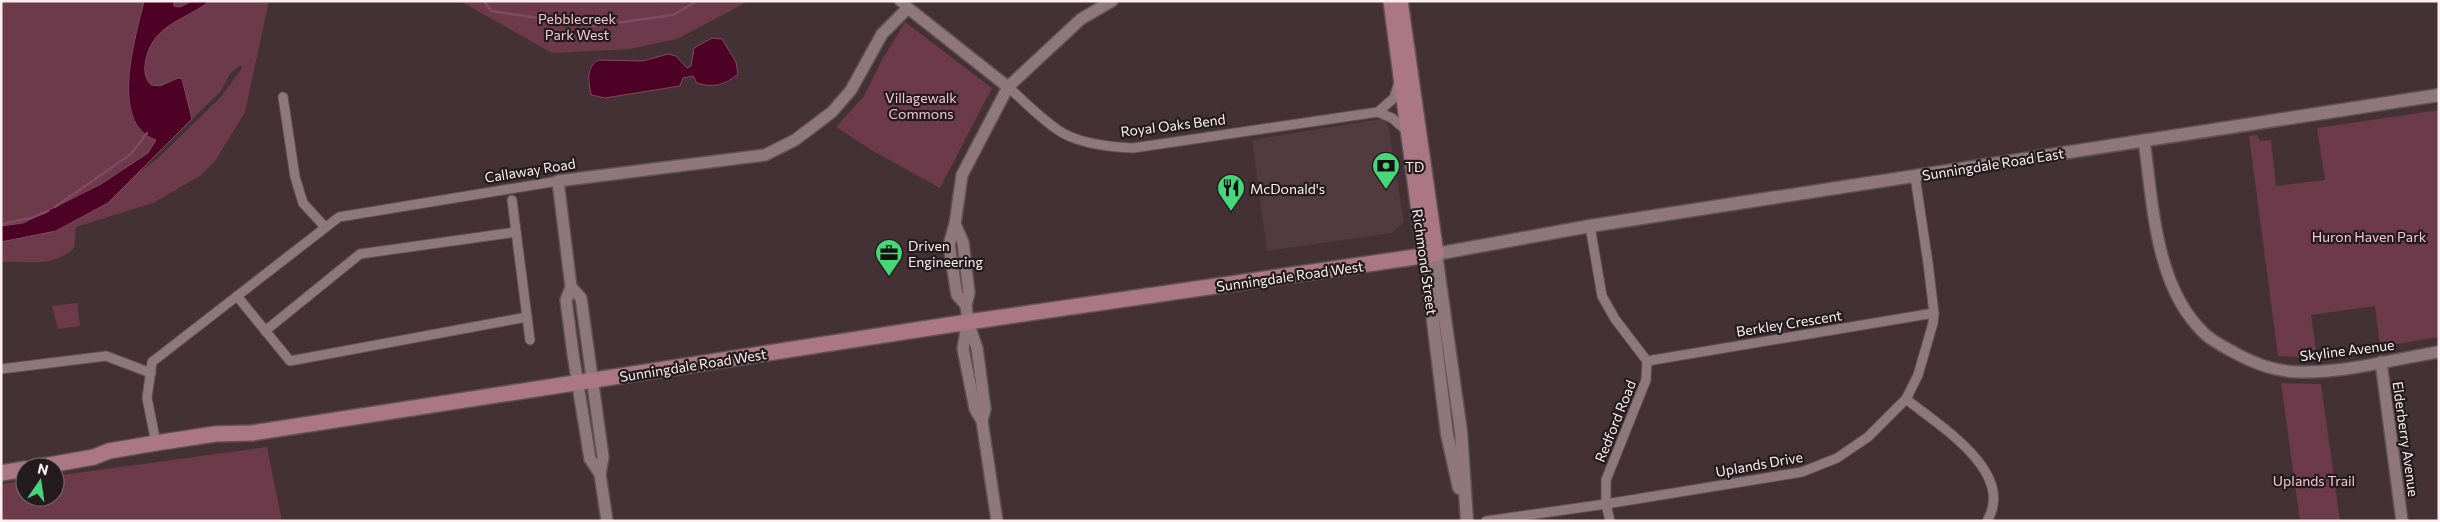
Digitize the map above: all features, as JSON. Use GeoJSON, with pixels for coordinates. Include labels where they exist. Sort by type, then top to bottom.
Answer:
{"type":"FeatureCollection","features":[{"type":"Feature","properties":{"kind":"main road","name":"Richmond Street"},"geometry":{"type":"LineString","coordinates":[[1391,1],[1407,130],[1430,251]]}},
{"type":"Feature","properties":{"kind":"main road","name":"Richmond Street"},"geometry":{"type":"LineString","coordinates":[[1400,1],[1430,251],[1447,434],[1467,521]]}},
{"type":"Feature","properties":{"kind":"main road","name":"Sunningdale Road East"},"geometry":{"type":"LineString","coordinates":[[1430,251],[2439,95]]}},
{"type":"Feature","properties":{"kind":"main road","name":"Sunningdale Road West"},"geometry":{"type":"LineString","coordinates":[[65,462],[94,457],[109,450],[215,434],[231,435],[577,383],[968,322],[1156,295],[1261,274],[1430,251]]}},
{"type":"Feature","properties":{"kind":"main road","name":"Sunningdale Road West"},"geometry":{"type":"LineString","coordinates":[[94,457],[110,459],[216,442],[231,435]]}},
{"type":"Feature","properties":{"kind":"main road"},"geometry":{"type":"LineString","coordinates":[[1,473],[15,471]]}},
{"type":"Feature","properties":{"kind":"street"},"geometry":{"type":"LineString","coordinates":[[997,521],[982,421],[975,409],[962,349],[968,322],[966,305],[969,293],[963,242],[955,224],[962,175],[1008,87],[1081,19],[1112,1]]}},
{"type":"Feature","properties":{"kind":"street","name":"Royal Oaks Bend"},"geometry":{"type":"LineString","coordinates":[[903,4],[1008,87],[1059,131],[1078,139],[1114,148],[1133,148],[1378,112]]}},
{"type":"Feature","properties":{"kind":"street","name":"Callaway Road"},"geometry":{"type":"LineString","coordinates":[[156,443],[147,398],[152,362],[339,217],[558,181],[765,154],[795,140],[832,112],[851,90],[882,34],[903,4]]}},
{"type":"Feature","properties":{"kind":"street"},"geometry":{"type":"LineString","coordinates":[[1400,78],[1394,98],[1378,112],[1392,118],[1407,130]]}},
{"type":"Feature","properties":{"kind":"street"},"geometry":{"type":"LineString","coordinates":[[283,97],[296,177],[303,202],[325,226]]}},
{"type":"Feature","properties":{"kind":"street","name":"Skyline Avenue"},"geometry":{"type":"LineString","coordinates":[[2144,140],[2157,231],[2166,266],[2180,303],[2206,335],[2253,363],[2278,370],[2299,372],[2327,370],[2439,352]]}},
{"type":"Feature","properties":{"kind":"street","name":"Uplands Drive"},"geometry":{"type":"LineString","coordinates":[[1486,521],[1606,504],[1802,472],[1836,458],[1868,437],[1906,399],[1918,375],[1934,313],[1914,176]]}},
{"type":"Feature","properties":{"kind":"street"},"geometry":{"type":"LineString","coordinates":[[558,181],[571,287],[566,300],[577,383],[590,459],[600,474]]}},
{"type":"Feature","properties":{"kind":"street"},"geometry":{"type":"LineString","coordinates":[[512,200],[530,340]]}},
{"type":"Feature","properties":{"kind":"street"},"geometry":{"type":"LineString","coordinates":[[1590,226],[1602,296],[1615,319],[1647,361]]}},
{"type":"Feature","properties":{"kind":"street"},"geometry":{"type":"LineString","coordinates":[[265,331],[360,254],[516,232]]}},
{"type":"Feature","properties":{"kind":"street"},"geometry":{"type":"LineString","coordinates":[[571,287],[581,298],[603,457],[600,474],[607,521]]}},
{"type":"Feature","properties":{"kind":"street"},"geometry":{"type":"LineString","coordinates":[[237,296],[290,361],[527,317]]}},
{"type":"Feature","properties":{"kind":"street","name":"Berkley Crescent"},"geometry":{"type":"LineString","coordinates":[[1647,361],[1934,313]]}},
{"type":"Feature","properties":{"kind":"street"},"geometry":{"type":"LineString","coordinates":[[1,369],[106,356],[150,373]]}},
{"type":"Feature","properties":{"kind":"street","name":"Redford Road"},"geometry":{"type":"LineString","coordinates":[[1610,521],[1606,504],[1606,480],[1646,380],[1647,361]]}},
{"type":"Feature","properties":{"kind":"street","name":"Elderberry Avenue"},"geometry":{"type":"LineString","coordinates":[[2381,362],[2402,521]]}},
{"type":"Feature","properties":{"kind":"street"},"geometry":{"type":"LineString","coordinates":[[1906,399],[1964,445],[1983,465],[1993,490],[1992,513],[1987,521]]}},
{"type":"Feature","properties":{"kind":"shaded area"},"geometry":{"type":"Polygon","coordinates":[[[144,1],[174,1],[174,6],[180,7],[192,1],[210,1],[171,24],[163,31],[150,47],[145,63],[146,76],[151,85],[160,86],[178,78],[182,79],[192,119],[108,203],[56,231],[1,242],[1,226],[23,223],[101,184],[148,153],[156,140],[141,131],[133,116],[129,98],[132,56],[144,1]]]}},
{"type":"Feature","properties":{"kind":"shaded area"},"geometry":{"type":"Polygon","coordinates":[[[712,38],[722,39],[736,62],[738,74],[728,81],[708,85],[697,83],[693,76],[683,78],[680,86],[605,98],[591,95],[589,81],[591,67],[598,60],[643,61],[668,54],[676,56],[687,68],[691,66],[694,48],[712,38]]]}},
{"type":"Feature","properties":{"kind":"shaded area"},"geometry":{"type":"Polygon","coordinates":[[[1387,118],[1404,222],[1392,233],[1267,251],[1252,140],[1387,118]]]}},
{"type":"Feature","properties":{"kind":"green space"},"geometry":{"type":"Polygon","coordinates":[[[1,1],[269,1],[245,112],[216,160],[200,176],[153,203],[76,227],[74,248],[57,259],[39,262],[1,262],[1,237],[92,203],[142,170],[157,159],[220,98],[242,68],[241,65],[230,74],[221,91],[151,159],[91,198],[1,232],[1,1]]]}},
{"type":"Feature","properties":{"kind":"green space","name":"Pebblecreek Park West"},"geometry":{"type":"Polygon","coordinates":[[[460,1],[749,1],[677,39],[630,49],[552,53],[460,1]]]}},
{"type":"Feature","properties":{"kind":"green space","name":"Villagewalk Commons"},"geometry":{"type":"Polygon","coordinates":[[[905,22],[992,88],[940,188],[873,151],[836,127],[864,96],[882,60],[905,22]]]}},
{"type":"Feature","properties":{"kind":"green space","name":"Huron Haven Park"},"geometry":{"type":"Polygon","coordinates":[[[2439,110],[2439,337],[2380,347],[2375,306],[2311,315],[2317,358],[2278,356],[2249,136],[2257,135],[2260,141],[2271,140],[2276,186],[2325,180],[2317,128],[2439,110]]]}},
{"type":"Feature","properties":{"kind":"green space"},"geometry":{"type":"Polygon","coordinates":[[[77,303],[80,326],[58,329],[52,306],[77,303]]]}},
{"type":"Feature","properties":{"kind":"green space","name":"Uplands Trail"},"geometry":{"type":"Polygon","coordinates":[[[2281,383],[2321,384],[2340,521],[2300,521],[2281,383]]]}},
{"type":"Feature","properties":{"kind":"green space"},"geometry":{"type":"Polygon","coordinates":[[[267,447],[282,521],[1,521],[1,484],[15,482],[15,507],[65,507],[65,475],[267,447]]]}},
{"type":"Feature","properties":{"kind":"waterway"},"geometry":{"type":"LineString","coordinates":[[484,1],[491,11],[594,26],[673,15],[697,1]]}},
{"type":"Feature","properties":{"kind":"waterway"},"geometry":{"type":"LineString","coordinates":[[55,207],[131,154],[147,133]]}},
{"type":"Feature","properties":{"kind":"waterway"},"geometry":{"type":"LineString","coordinates":[[1,224],[31,218],[48,211]]}},
{"type":"Feature","properties":{"kind":"place","name":"TD"},"geometry":{"type":"Point","coordinates":[1386,190]}},
{"type":"Feature","properties":{"kind":"place","name":"McDonald's"},"geometry":{"type":"Point","coordinates":[1231,212]}},
{"type":"Feature","properties":{"kind":"place","name":"Driven Engineering"},"geometry":{"type":"Point","coordinates":[889,277]}}]}
